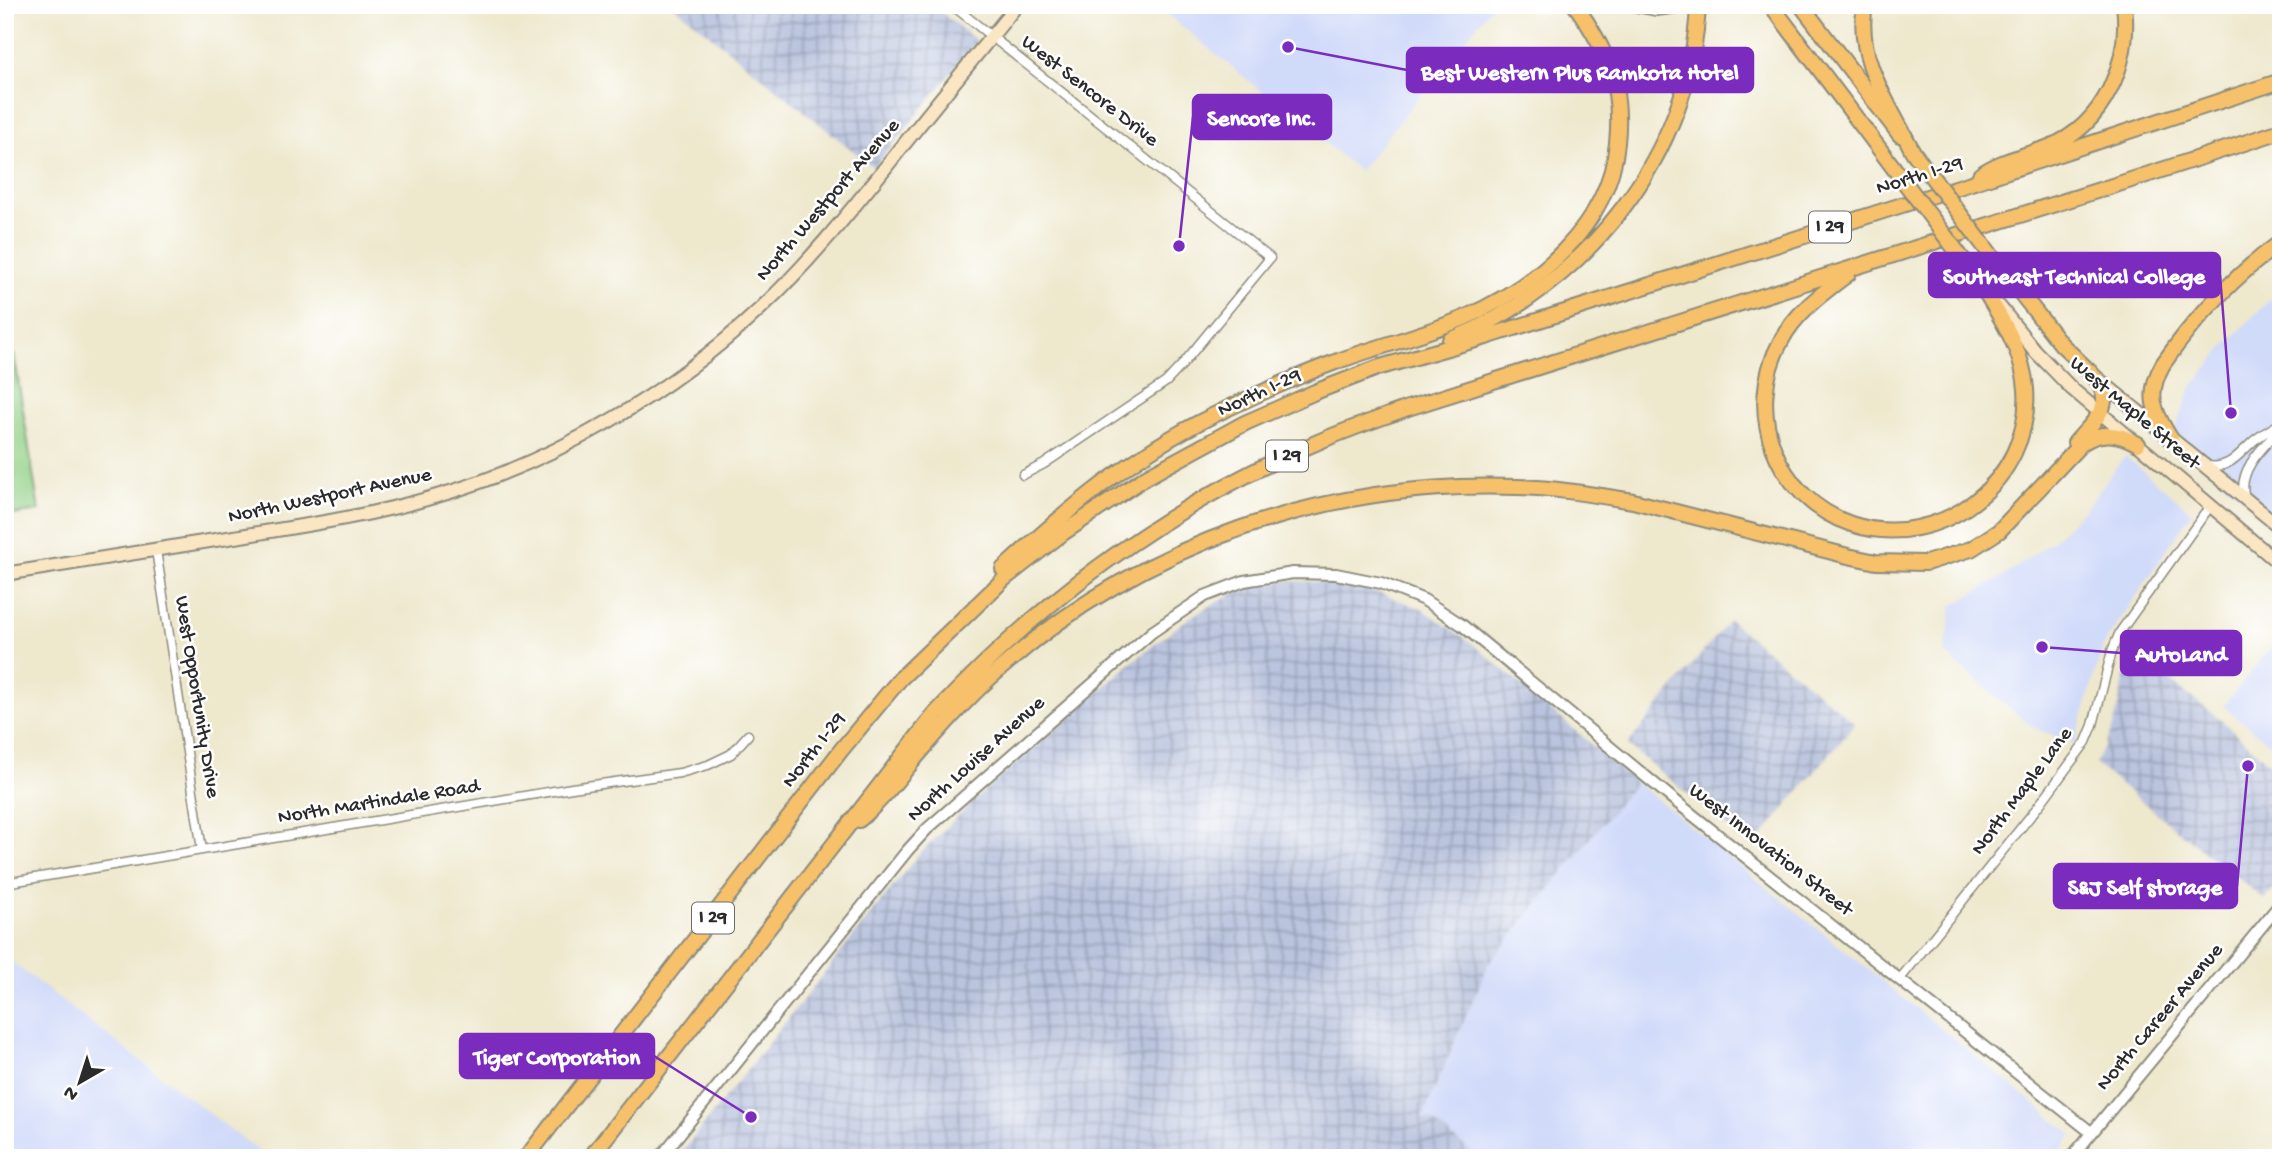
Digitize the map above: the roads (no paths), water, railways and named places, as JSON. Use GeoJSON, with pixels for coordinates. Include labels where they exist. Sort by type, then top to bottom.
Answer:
{"type":"FeatureCollection","features":[{"type":"Feature","properties":{"kind":"highway"},"geometry":{"type":"LineString","coordinates":[[983,597],[993,578],[1091,493],[1124,468],[1185,430],[1301,376],[1464,317],[1505,296],[1557,259],[1597,206],[1612,172],[1619,132],[1616,88],[1610,65],[1597,36],[1575,5]]}},
{"type":"Feature","properties":{"kind":"highway"},"geometry":{"type":"LineString","coordinates":[[1377,368],[1458,337],[1525,300],[1564,271],[1606,229],[1643,180],[1668,132],[1693,52],[1696,5]]}},
{"type":"Feature","properties":{"kind":"highway"},"geometry":{"type":"LineString","coordinates":[[1771,5],[1978,278],[2011,338],[2022,369],[2026,403],[2021,437],[2007,468],[1970,507],[1930,525],[1886,530],[1852,524],[1820,508],[1807,498],[1778,460],[1765,419],[1764,394],[1780,342],[1803,310],[1855,268]]}},
{"type":"Feature","properties":{"kind":"highway"},"geometry":{"type":"LineString","coordinates":[[1801,5],[1997,263],[2061,344],[2103,388],[2105,403],[2100,413],[2023,507]]}},
{"type":"Feature","properties":{"kind":"highway"},"geometry":{"type":"LineString","coordinates":[[1865,5],[1864,44],[1872,75],[1913,152]]}},
{"type":"Feature","properties":{"kind":"highway"},"geometry":{"type":"LineString","coordinates":[[1965,185],[1994,165],[2052,146],[2090,117],[2110,89],[2120,64],[2125,41],[2124,5]]}},
{"type":"Feature","properties":{"kind":"highway","name":"North I-29"},"geometry":{"type":"LineString","coordinates":[[526,1158],[900,679],[983,597],[1063,533],[1175,460],[1279,407],[1377,368],[1486,337],[1965,185],[2281,81]]}},
{"type":"Feature","properties":{"kind":"highway","name":"I 29"},"geometry":{"type":"LineString","coordinates":[[590,1158],[920,732],[996,652],[1049,604],[1140,537],[1200,500],[1317,442],[1408,408],[2281,131]]}},
{"type":"Feature","properties":{"kind":"highway"},"geometry":{"type":"LineString","coordinates":[[2171,439],[2160,422],[2153,400],[2156,376],[2163,363],[2220,294],[2253,263],[2281,242]]}},
{"type":"Feature","properties":{"kind":"highway"},"geometry":{"type":"LineString","coordinates":[[837,839],[875,807],[944,725],[976,692],[1044,633],[1144,570],[1212,539],[1283,514],[1329,503],[1404,491],[1477,487],[1531,488],[1633,501],[1848,556],[1899,564],[1935,561],[1972,549],[1999,531],[2082,443],[2090,438],[2116,434],[2138,444]]}},
{"type":"Feature","properties":{"kind":"main road","name":"North Westport Avenue"},"geometry":{"type":"LineString","coordinates":[[5,574],[323,523],[439,496],[494,476],[598,427],[644,400],[726,339],[761,309],[835,229],[1017,5]]}},
{"type":"Feature","properties":{"kind":"main road","name":"West Maple Street"},"geometry":{"type":"LineString","coordinates":[[1978,278],[2041,358],[2100,413],[2281,565]]}},
{"type":"Feature","properties":{"kind":"main road","name":"West Maple Street"},"geometry":{"type":"LineString","coordinates":[[2090,372],[2281,528]]}},
{"type":"Feature","properties":{"kind":"street","name":"West Sencore Drive"},"geometry":{"type":"LineString","coordinates":[[952,5],[1270,258],[1166,382],[1044,464],[1023,475]]}},
{"type":"Feature","properties":{"kind":"street"},"geometry":{"type":"LineString","coordinates":[[1631,5],[1656,10],[1696,5]]}},
{"type":"Feature","properties":{"kind":"street"},"geometry":{"type":"LineString","coordinates":[[2203,466],[2231,463],[2255,440],[2281,426]]}},
{"type":"Feature","properties":{"kind":"street"},"geometry":{"type":"LineString","coordinates":[[2246,500],[2242,488],[2246,472],[2281,426]]}},
{"type":"Feature","properties":{"kind":"street","name":"North Maple Lane"},"geometry":{"type":"LineString","coordinates":[[1900,979],[2086,742],[2120,632],[2211,505]]}},
{"type":"Feature","properties":{"kind":"street","name":"West Opportunity Drive"},"geometry":{"type":"LineString","coordinates":[[156,550],[201,850]]}},
{"type":"Feature","properties":{"kind":"street","name":"North Louise Avenue"},"geometry":{"type":"LineString","coordinates":[[660,1158],[916,841],[1170,617],[1223,587],[1293,573],[1358,577],[1424,600]]}},
{"type":"Feature","properties":{"kind":"street","name":"West Innovation Street"},"geometry":{"type":"LineString","coordinates":[[1424,600],[1480,640],[1689,812],[2092,1133]]}},
{"type":"Feature","properties":{"kind":"street","name":"North Martindale Road"},"geometry":{"type":"LineString","coordinates":[[5,883],[572,788],[680,773],[708,765],[731,754],[748,734]]}},
{"type":"Feature","properties":{"kind":"street","name":"North Career Avenue"},"geometry":{"type":"LineString","coordinates":[[2071,1158],[2281,904]]}},
{"type":"Feature","properties":{"kind":"place","name":"Best Western Plus Ramkota Hotel"},"geometry":{"type":"Point","coordinates":[1288,47]}},
{"type":"Feature","properties":{"kind":"place","name":"Sencore Inc."},"geometry":{"type":"Point","coordinates":[1179,246]}},
{"type":"Feature","properties":{"kind":"place","name":"Southeast Technical College"},"geometry":{"type":"Point","coordinates":[2231,413]}},
{"type":"Feature","properties":{"kind":"place","name":"AutoLand"},"geometry":{"type":"Point","coordinates":[2042,647]}},
{"type":"Feature","properties":{"kind":"place","name":"S&J Self storage"},"geometry":{"type":"Point","coordinates":[2248,766]}},
{"type":"Feature","properties":{"kind":"place","name":"Tiger Corporation"},"geometry":{"type":"Point","coordinates":[751,1117]}}]}
